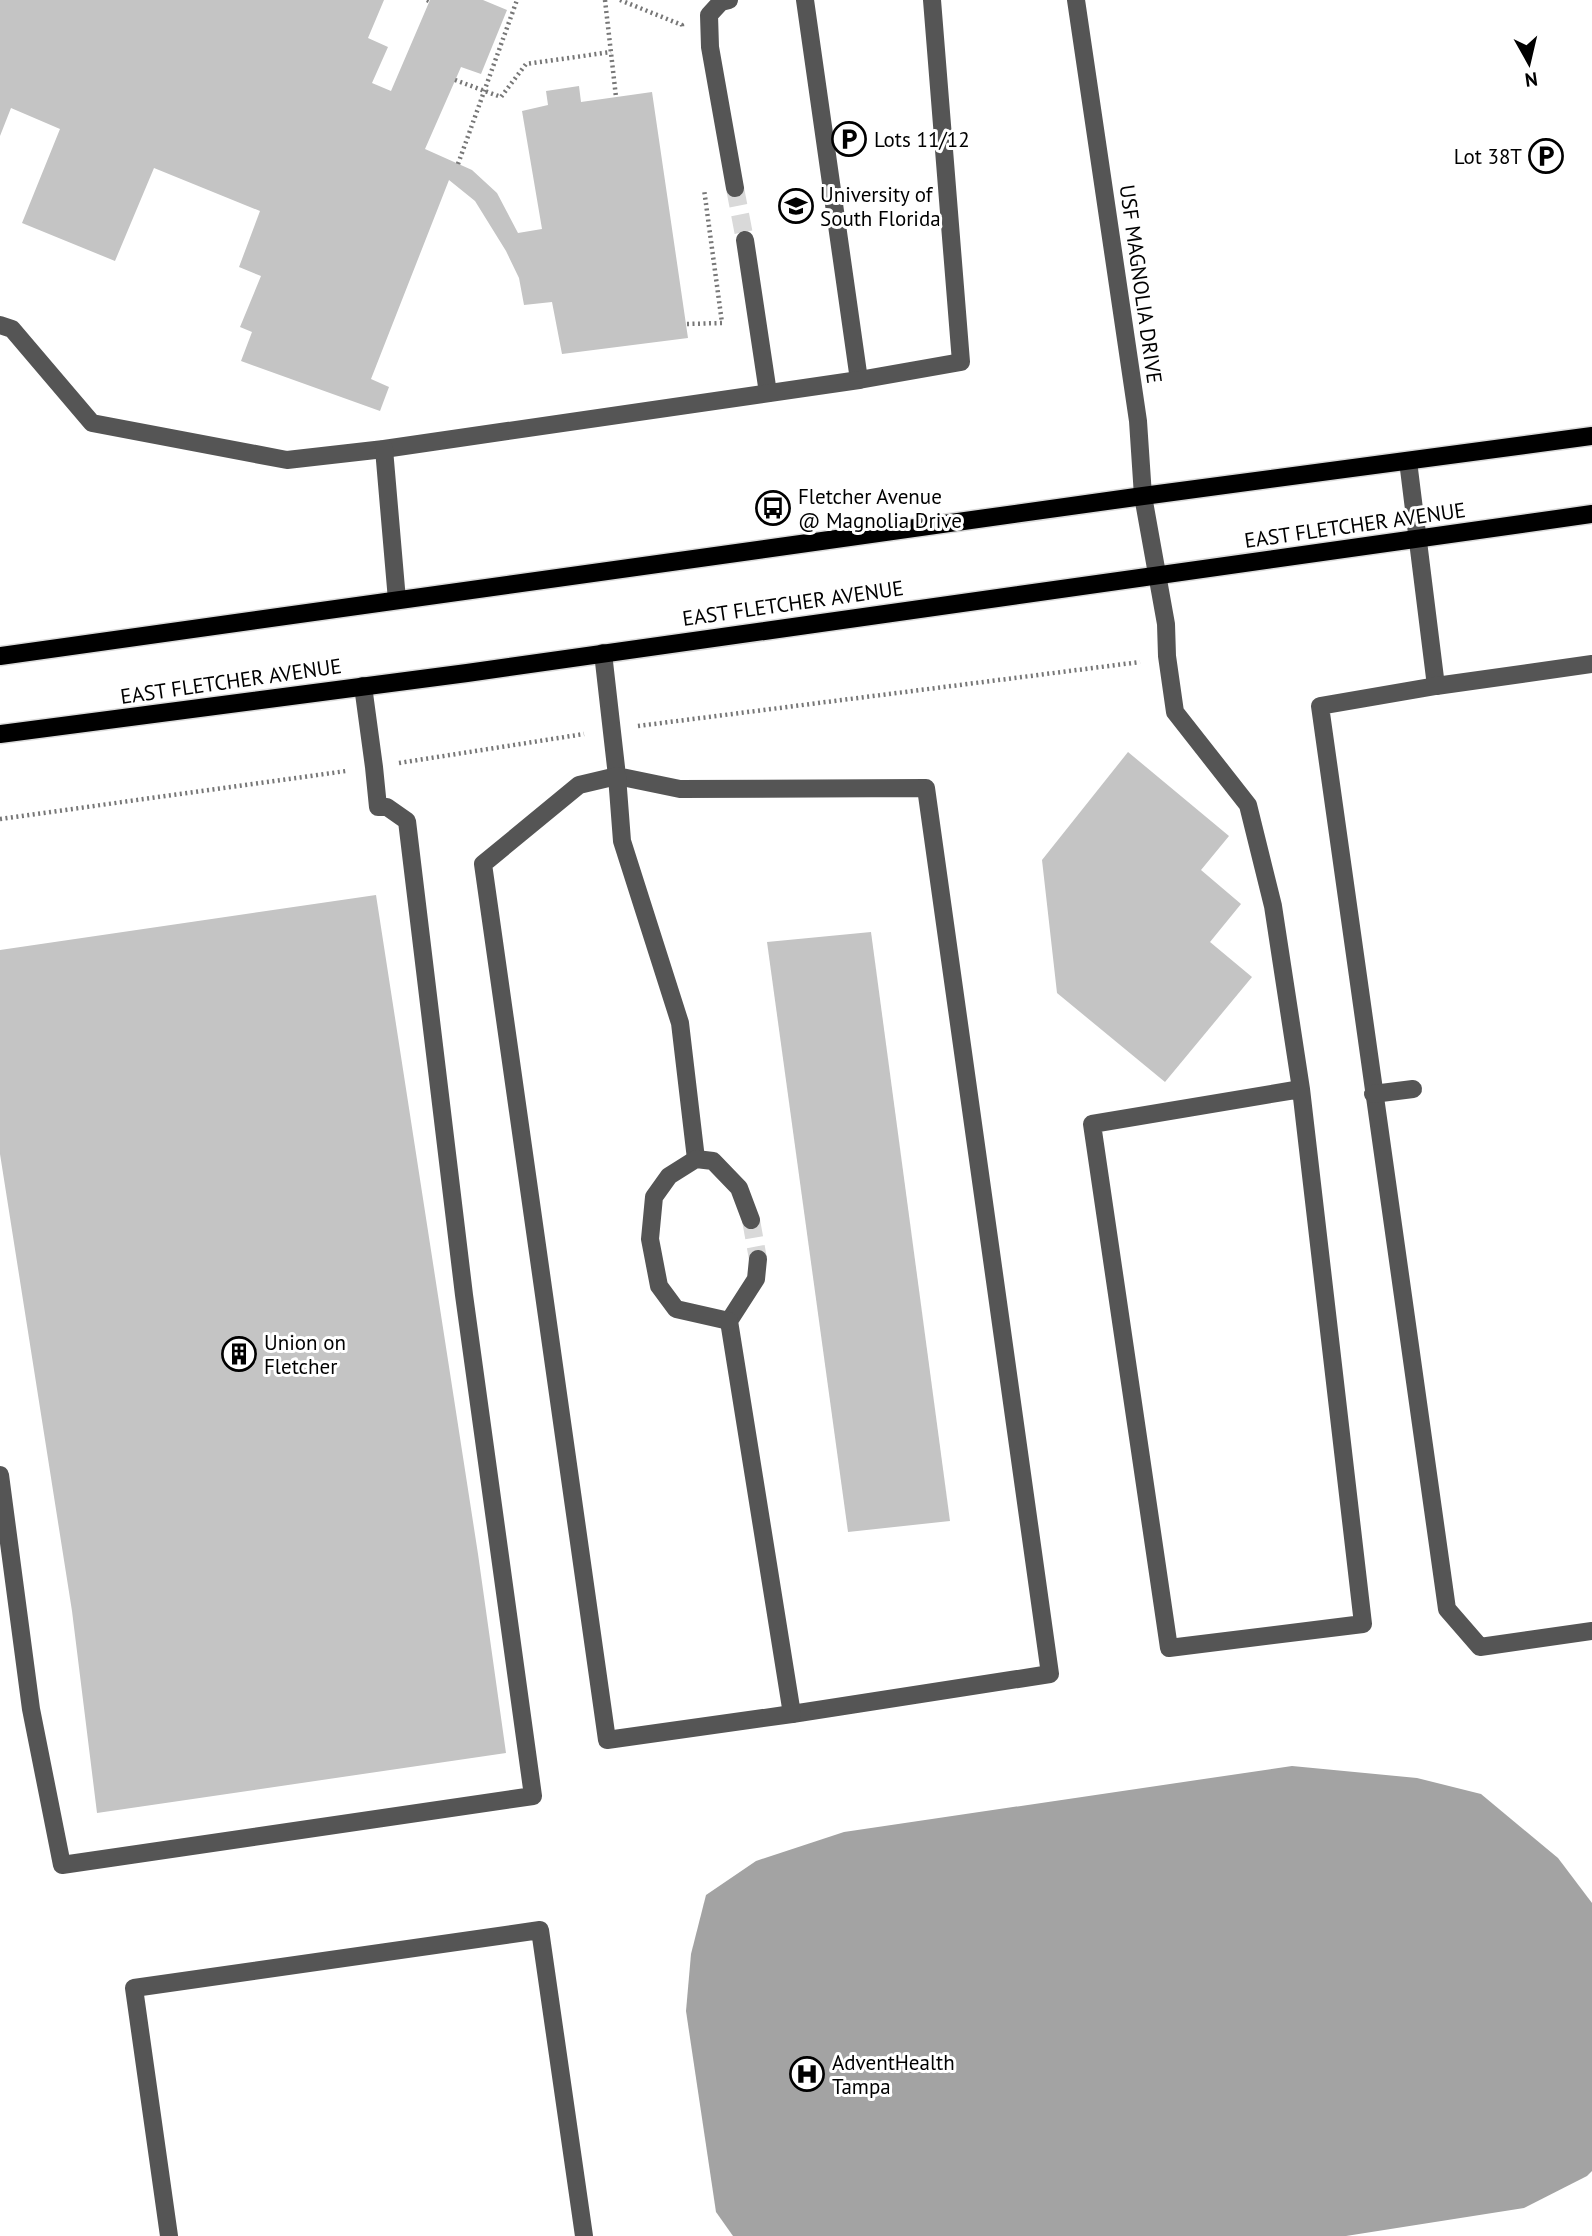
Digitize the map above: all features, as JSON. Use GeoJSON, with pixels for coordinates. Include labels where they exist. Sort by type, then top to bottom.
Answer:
{"type":"FeatureCollection","features":[{"type":"Feature","properties":{"kind":"main road"},"geometry":{"type":"LineString","coordinates":[[0,656],[1592,436]]}},
{"type":"Feature","properties":{"kind":"main road","name":"EAST FLETCHER AVENUE"},"geometry":{"type":"LineString","coordinates":[[0,734],[603,653],[1592,514]]}},
{"type":"Feature","properties":{"kind":"street"},"geometry":{"type":"LineString","coordinates":[[729,0],[721,2],[709,15],[710,47],[735,188]]}},
{"type":"Feature","properties":{"kind":"street"},"geometry":{"type":"LineString","coordinates":[[805,0],[859,380]]}},
{"type":"Feature","properties":{"kind":"street"},"geometry":{"type":"LineString","coordinates":[[0,325],[12,329],[92,423],[287,460],[384,449],[859,380],[961,362],[932,0]]}},
{"type":"Feature","properties":{"kind":"street","name":"USF MAGNOLIA DRIVE"},"geometry":{"type":"LineString","coordinates":[[1076,0],[1138,421],[1143,496],[1166,624],[1167,656],[1175,712],[1248,805],[1273,906],[1301,1089],[1363,1624],[1170,1648],[1092,1124],[1301,1089]]}},
{"type":"Feature","properties":{"kind":"street"},"geometry":{"type":"LineString","coordinates":[[745,240],[768,393]]}},
{"type":"Feature","properties":{"kind":"street"},"geometry":{"type":"LineString","coordinates":[[384,449],[397,600]]}},
{"type":"Feature","properties":{"kind":"street"},"geometry":{"type":"LineString","coordinates":[[1408,461],[1436,685]]}},
{"type":"Feature","properties":{"kind":"street"},"geometry":{"type":"LineString","coordinates":[[603,653],[622,841],[680,1023],[696,1159]]}},
{"type":"Feature","properties":{"kind":"street"},"geometry":{"type":"LineString","coordinates":[[1592,664],[1436,685],[1320,706],[1447,1609],[1480,1647],[1592,1631]]}},
{"type":"Feature","properties":{"kind":"street"},"geometry":{"type":"LineString","coordinates":[[0,1475],[32,1709],[62,1865],[533,1796],[464,1295],[407,821],[387,807],[378,807],[363,686]]}},
{"type":"Feature","properties":{"kind":"street"},"geometry":{"type":"LineString","coordinates":[[617,776],[680,789],[926,789],[1050,1674],[792,1714],[607,1740],[483,864],[579,785],[617,776]]}},
{"type":"Feature","properties":{"kind":"street"},"geometry":{"type":"LineString","coordinates":[[1373,1094],[1413,1089]]}},
{"type":"Feature","properties":{"kind":"street"},"geometry":{"type":"LineString","coordinates":[[729,1321],[677,1309],[659,1286],[650,1239],[654,1197],[669,1176],[696,1159],[713,1161],[739,1188],[751,1220]]}},
{"type":"Feature","properties":{"kind":"street"},"geometry":{"type":"LineString","coordinates":[[758,1259],[756,1279],[729,1321],[792,1714]]}},
{"type":"Feature","properties":{"kind":"street"},"geometry":{"type":"LineString","coordinates":[[169,2236],[134,1988],[540,1930],[584,2236]]}},
{"type":"Feature","properties":{"kind":"path"},"geometry":{"type":"LineString","coordinates":[[458,164],[517,0]]}},
{"type":"Feature","properties":{"kind":"path"},"geometry":{"type":"LineString","coordinates":[[605,0],[616,97]]}},
{"type":"Feature","properties":{"kind":"path"},"geometry":{"type":"LineString","coordinates":[[620,0],[682,25],[684,39]]}},
{"type":"Feature","properties":{"kind":"path"},"geometry":{"type":"LineString","coordinates":[[455,80],[501,97],[526,64],[611,52]]}},
{"type":"Feature","properties":{"kind":"path"},"geometry":{"type":"LineString","coordinates":[[687,324],[722,323],[704,188]]}},
{"type":"Feature","properties":{"kind":"path"},"geometry":{"type":"LineString","coordinates":[[0,819],[374,767],[611,730],[1143,662]]}},
{"type":"Feature","properties":{"kind":"shaded area"},"geometry":{"type":"Polygon","coordinates":[[[1292,1766],[1417,1778],[1481,1794],[1558,1858],[1592,1903],[1592,2171],[1587,2176],[1524,2208],[1346,2236],[733,2236],[716,2212],[686,2011],[691,1954],[706,1895],[756,1861],[844,1832],[1292,1766]]]}},
{"type":"Feature","properties":{"kind":"building"},"geometry":{"type":"Polygon","coordinates":[[[0,0],[384,0],[368,38],[388,47],[372,83],[391,91],[430,0],[483,0],[507,10],[481,74],[461,67],[425,149],[472,170],[497,193],[518,233],[542,229],[522,111],[548,105],[546,91],[579,86],[581,102],[652,92],[688,338],[562,354],[552,302],[524,305],[519,278],[506,251],[475,201],[449,180],[371,379],[389,387],[380,411],[241,361],[252,332],[240,327],[261,276],[239,267],[260,211],[154,168],[115,261],[22,223],[60,129],[11,108],[0,136],[0,0]]]}},
{"type":"Feature","properties":{"kind":"building"},"geometry":{"type":"Polygon","coordinates":[[[1128,752],[1229,836],[1201,870],[1241,904],[1210,942],[1252,977],[1165,1082],[1057,993],[1042,860],[1128,752]]]}},
{"type":"Feature","properties":{"kind":"building","name":"Union on Fletcher"},"geometry":{"type":"Polygon","coordinates":[[[376,895],[478,1554],[506,1753],[97,1813],[72,1611],[0,1154],[0,950],[376,895]]]}},
{"type":"Feature","properties":{"kind":"building"},"geometry":{"type":"Polygon","coordinates":[[[871,932],[950,1521],[848,1532],[767,942],[871,932]]]}},
{"type":"Feature","properties":{"kind":"tunnel"},"geometry":{"type":"LineString","coordinates":[[735,188],[745,240]]}},
{"type":"Feature","properties":{"kind":"tunnel"},"geometry":{"type":"LineString","coordinates":[[751,1220],[758,1259]]}},
{"type":"Feature","properties":{"kind":"place","name":"Lots 11/12"},"geometry":{"type":"Point","coordinates":[849,139]}},
{"type":"Feature","properties":{"kind":"place","name":"Lot 38T"},"geometry":{"type":"Point","coordinates":[1546,156]}},
{"type":"Feature","properties":{"kind":"place","name":"University of South Florida"},"geometry":{"type":"Point","coordinates":[796,206]}},
{"type":"Feature","properties":{"kind":"place","name":"Fletcher Avenue @ Magnolia Drive"},"geometry":{"type":"Point","coordinates":[773,508]}},
{"type":"Feature","properties":{"kind":"place","name":"Union on Fletcher"},"geometry":{"type":"Point","coordinates":[239,1354]}},
{"type":"Feature","properties":{"kind":"place","name":"AdventHealth Tampa"},"geometry":{"type":"Point","coordinates":[807,2074]}}]}
